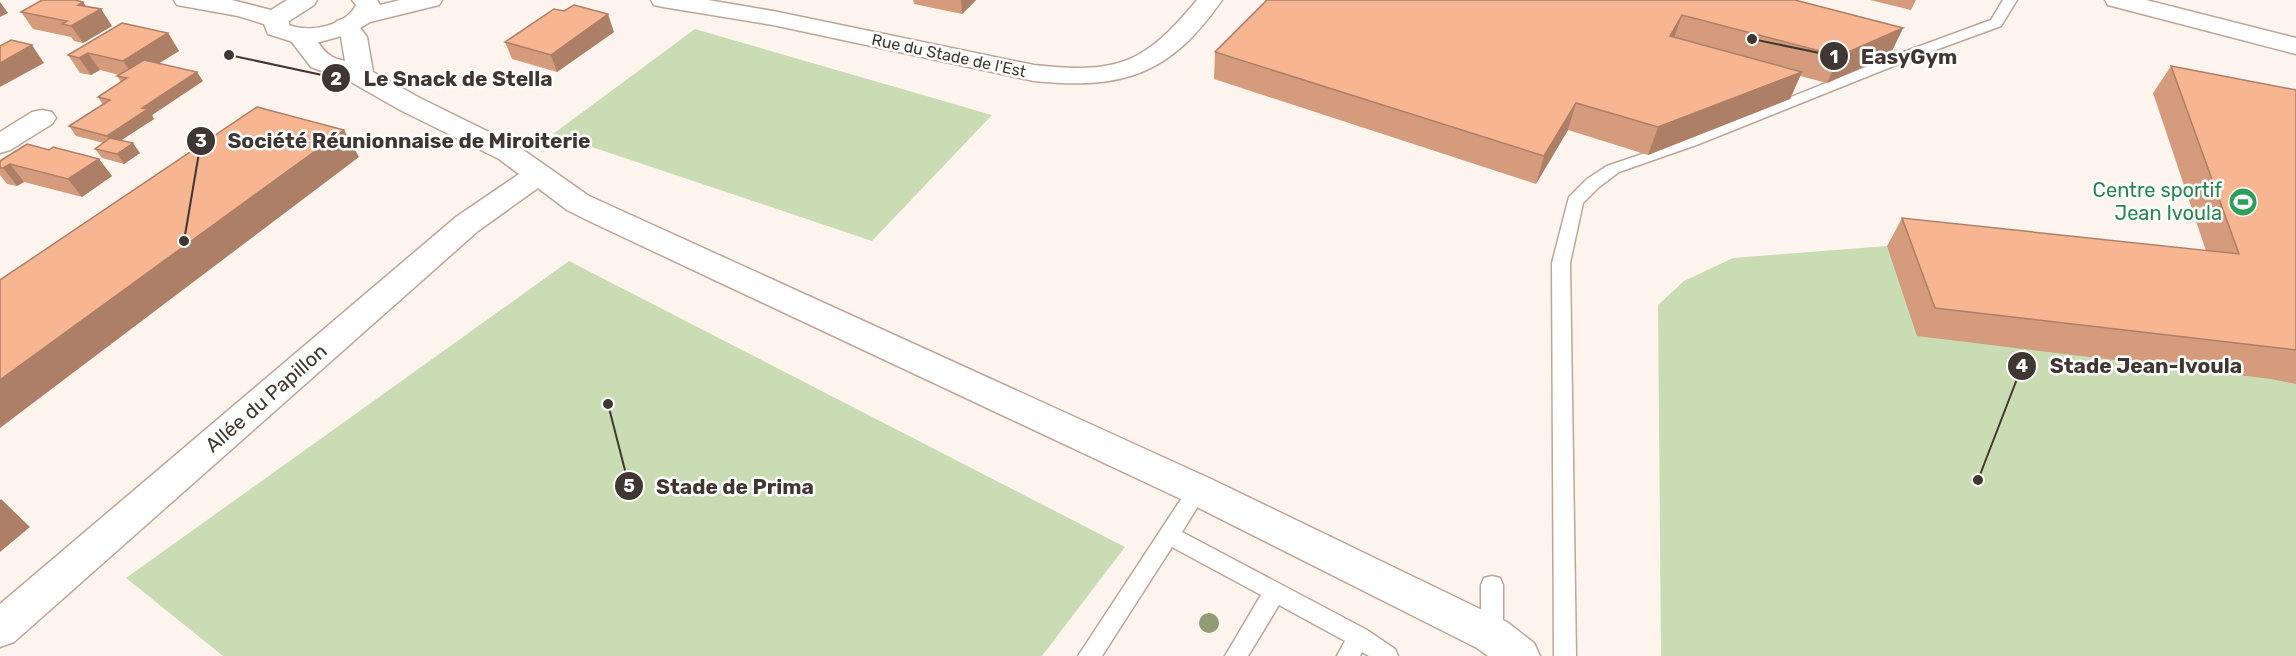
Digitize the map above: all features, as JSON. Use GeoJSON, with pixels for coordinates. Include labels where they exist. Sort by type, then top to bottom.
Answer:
{"type":"FeatureCollection","features":[{"type":"Feature","properties":{"kind":"street"},"geometry":{"type":"LineString","coordinates":[[186,0],[243,9],[276,20]]}},
{"type":"Feature","properties":{"kind":"street"},"geometry":{"type":"LineString","coordinates":[[305,0],[282,12],[276,20],[277,29],[285,35],[324,34],[357,14],[430,0]]}},
{"type":"Feature","properties":{"kind":"street","name":"Rue du Stade de l'Est"},"geometry":{"type":"LineString","coordinates":[[663,0],[774,18],[1035,73],[1068,77],[1102,76],[1143,63],[1173,44],[1210,0]]}},
{"type":"Feature","properties":{"kind":"street"},"geometry":{"type":"LineString","coordinates":[[2117,0],[2296,46]]}},
{"type":"Feature","properties":{"kind":"street"},"geometry":{"type":"LineString","coordinates":[[357,14],[354,37],[360,76]]}},
{"type":"Feature","properties":{"kind":"street"},"geometry":{"type":"LineString","coordinates":[[301,36],[320,61],[360,76],[410,104],[509,153],[578,203],[1198,490],[1491,635],[1519,656]]}},
{"type":"Feature","properties":{"kind":"street"},"geometry":{"type":"LineString","coordinates":[[0,144],[42,118]]}},
{"type":"Feature","properties":{"kind":"street","name":"Allée du Papillon"},"geometry":{"type":"LineString","coordinates":[[0,629],[467,225],[538,175]]}},
{"type":"Feature","properties":{"kind":"lane"},"geometry":{"type":"LineString","coordinates":[[1565,656],[1561,263],[1575,201],[1593,183],[1613,169],[1694,141],[1906,56],[1996,23],[2010,0]]}},
{"type":"Feature","properties":{"kind":"lane"},"geometry":{"type":"LineString","coordinates":[[1089,656],[1198,490]]}},
{"type":"Feature","properties":{"kind":"lane"},"geometry":{"type":"LineString","coordinates":[[1169,535],[1275,592],[1353,647],[1387,656]]}},
{"type":"Feature","properties":{"kind":"lane"},"geometry":{"type":"LineString","coordinates":[[1491,635],[1492,585]]}},
{"type":"Feature","properties":{"kind":"lane"},"geometry":{"type":"LineString","coordinates":[[1236,656],[1275,592]]}},
{"type":"Feature","properties":{"kind":"green space"},"geometry":{"type":"Polygon","coordinates":[[[695,29],[992,115],[872,241],[553,134],[695,29]]]}},
{"type":"Feature","properties":{"kind":"green space"},"geometry":{"type":"Polygon","coordinates":[[[1887,246],[2216,282],[2296,299],[2296,656],[1661,656],[1658,305],[1684,281],[1733,258],[1887,246]]]}},
{"type":"Feature","properties":{"kind":"green space"},"geometry":{"type":"Polygon","coordinates":[[[569,261],[1125,547],[1042,656],[223,656],[126,578],[569,261]]]}},
{"type":"Feature","properties":{"kind":"building"},"geometry":{"type":"Polygon","coordinates":[[[42,0],[75,0],[83,2],[78,5],[101,9],[71,26],[62,24],[67,21],[21,12],[42,0]]]}},
{"type":"Feature","properties":{"kind":"building"},"geometry":{"type":"Polygon","coordinates":[[[1267,0],[1795,0],[1903,28],[1839,56],[1682,15],[1670,36],[1802,72],[1658,127],[1576,103],[1544,156],[1215,52],[1267,0]]]}},
{"type":"Feature","properties":{"kind":"building"},"geometry":{"type":"Polygon","coordinates":[[[574,5],[608,14],[551,55],[505,42],[554,9],[564,11],[574,5]]]}},
{"type":"Feature","properties":{"kind":"building"},"geometry":{"type":"Polygon","coordinates":[[[122,23],[168,33],[123,61],[88,53],[79,58],[68,55],[122,23]]]}},
{"type":"Feature","properties":{"kind":"building"},"geometry":{"type":"Polygon","coordinates":[[[11,40],[32,45],[0,63],[0,46],[11,40]]]}},
{"type":"Feature","properties":{"kind":"building"},"geometry":{"type":"Polygon","coordinates":[[[144,60],[197,72],[142,108],[148,109],[107,136],[69,126],[110,100],[98,97],[127,78],[117,76],[144,60]]]}},
{"type":"Feature","properties":{"kind":"building"},"geometry":{"type":"Polygon","coordinates":[[[2171,66],[2296,90],[2296,350],[1935,308],[1902,218],[2239,254],[2171,66]]]}},
{"type":"Feature","properties":{"kind":"building"},"geometry":{"type":"Polygon","coordinates":[[[257,107],[344,130],[0,380],[0,280],[257,107]]]}},
{"type":"Feature","properties":{"kind":"building"},"geometry":{"type":"Polygon","coordinates":[[[110,138],[133,143],[117,154],[95,149],[110,138]]]}},
{"type":"Feature","properties":{"kind":"building"},"geometry":{"type":"Polygon","coordinates":[[[27,144],[49,150],[53,147],[99,159],[68,179],[10,164],[0,168],[0,161],[27,144]]]}},
{"type":"Feature","properties":{"kind":"place","name":"EasyGym"},"geometry":{"type":"Point","coordinates":[1752,39]}},
{"type":"Feature","properties":{"kind":"place","name":"Le Snack de Stella"},"geometry":{"type":"Point","coordinates":[229,55]}},
{"type":"Feature","properties":{"kind":"place","name":"Centre sportif Jean Ivoula"},"geometry":{"type":"Point","coordinates":[2243,202]}},
{"type":"Feature","properties":{"kind":"place","name":"Société Réunionnaise de Miroiterie"},"geometry":{"type":"Point","coordinates":[184,241]}},
{"type":"Feature","properties":{"kind":"place","name":"Stade de Prima"},"geometry":{"type":"Point","coordinates":[608,404]}},
{"type":"Feature","properties":{"kind":"place","name":"Stade Jean-Ivoula"},"geometry":{"type":"Point","coordinates":[1978,480]}}]}
